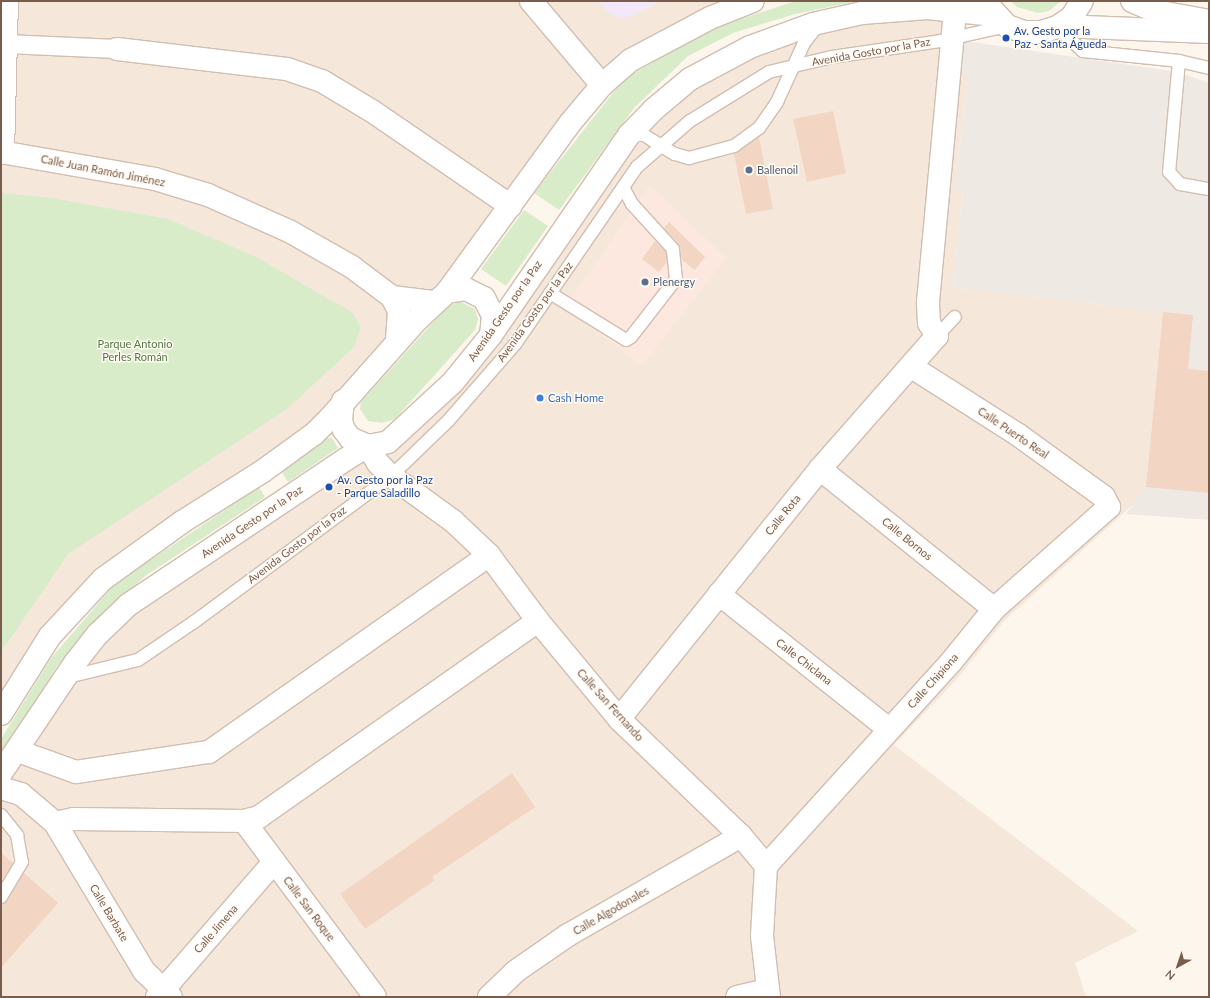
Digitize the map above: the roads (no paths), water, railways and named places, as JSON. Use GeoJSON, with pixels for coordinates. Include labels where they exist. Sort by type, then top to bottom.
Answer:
{"type":"FeatureCollection","features":[{"type":"Feature","properties":{"kind":"street"},"geometry":{"type":"LineString","coordinates":[[2,152],[7,1]]}},
{"type":"Feature","properties":{"kind":"street"},"geometry":{"type":"LineString","coordinates":[[531,1],[602,85]]}},
{"type":"Feature","properties":{"kind":"street"},"geometry":{"type":"LineString","coordinates":[[1,714],[7,691],[50,636],[103,579],[182,522],[263,471],[314,434],[397,341],[440,297],[511,206],[571,122],[602,85],[631,60],[710,18],[753,1]]}},
{"type":"Feature","properties":{"kind":"street"},"geometry":{"type":"LineString","coordinates":[[937,336],[930,323],[928,302],[950,38],[955,9],[995,14],[1024,32],[1041,32],[1059,26],[1071,18],[1082,1]]}},
{"type":"Feature","properties":{"kind":"street"},"geometry":{"type":"LineString","coordinates":[[1132,1],[1155,11],[1209,20]]}},
{"type":"Feature","properties":{"kind":"street","name":"Avenida Gesto por la Paz"},"geometry":{"type":"LineString","coordinates":[[1,773],[18,751],[65,678],[98,634],[128,605],[368,446],[388,442],[410,425],[453,382],[490,335],[629,135],[678,89],[718,62],[750,47],[820,22],[862,13],[928,8],[955,9]]}},
{"type":"Feature","properties":{"kind":"street"},"geometry":{"type":"LineString","coordinates":[[1059,26],[1209,32]]}},
{"type":"Feature","properties":{"kind":"street"},"geometry":{"type":"LineString","coordinates":[[6,44],[117,49],[287,69],[322,81],[372,111],[511,206]]}},
{"type":"Feature","properties":{"kind":"street","name":"Calle Juan Ramón Jiménez"},"geometry":{"type":"LineString","coordinates":[[2,152],[155,179],[208,196],[289,231],[352,267],[392,297]]}},
{"type":"Feature","properties":{"kind":"street"},"geometry":{"type":"LineString","coordinates":[[397,341],[399,311],[392,297],[440,297],[466,289],[484,298],[494,316],[490,335]]}},
{"type":"Feature","properties":{"kind":"street","name":"Calle Rota"},"geometry":{"type":"LineString","coordinates":[[619,719],[820,469],[912,367],[937,336]]}},
{"type":"Feature","properties":{"kind":"street","name":"Calle Puerto Real"},"geometry":{"type":"LineString","coordinates":[[912,367],[1017,434],[1104,497],[1108,507]]}},
{"type":"Feature","properties":{"kind":"street"},"geometry":{"type":"LineString","coordinates":[[343,401],[341,421],[344,430],[350,438],[368,446]]}},
{"type":"Feature","properties":{"kind":"street","name":"Calle San Fernando"},"geometry":{"type":"LineString","coordinates":[[368,446],[378,463],[391,476],[453,522],[489,554],[538,621],[619,719],[741,836],[766,866]]}},
{"type":"Feature","properties":{"kind":"street","name":"Calle Bornos"},"geometry":{"type":"LineString","coordinates":[[820,469],[994,609]]}},
{"type":"Feature","properties":{"kind":"street","name":"Calle Chipiona"},"geometry":{"type":"LineString","coordinates":[[766,866],[889,729],[952,662],[994,609],[1108,507]]}},
{"type":"Feature","properties":{"kind":"street"},"geometry":{"type":"LineString","coordinates":[[18,751],[76,772],[209,752],[489,554]]}},
{"type":"Feature","properties":{"kind":"street","name":"Calle Chiclana"},"geometry":{"type":"LineString","coordinates":[[719,594],[889,729]]}},
{"type":"Feature","properties":{"kind":"street"},"geometry":{"type":"LineString","coordinates":[[56,823],[74,819],[244,821],[258,817],[538,621]]}},
{"type":"Feature","properties":{"kind":"street","name":"Calle Barbate"},"geometry":{"type":"LineString","coordinates":[[1,788],[21,794],[56,823],[144,971],[163,995]]}},
{"type":"Feature","properties":{"kind":"street","name":"Calle San Roque"},"geometry":{"type":"LineString","coordinates":[[244,821],[374,997]]}},
{"type":"Feature","properties":{"kind":"street","name":"Calle Algodonales"},"geometry":{"type":"LineString","coordinates":[[489,997],[516,971],[568,935],[741,836]]}},
{"type":"Feature","properties":{"kind":"street","name":"Calle Jimena"},"geometry":{"type":"LineString","coordinates":[[163,995],[274,862]]}},
{"type":"Feature","properties":{"kind":"street"},"geometry":{"type":"LineString","coordinates":[[736,997],[768,994],[762,936],[766,866]]}},
{"type":"Feature","properties":{"kind":"lane","name":"Avenida Gosto por la Paz"},"geometry":{"type":"LineString","coordinates":[[65,678],[80,672],[117,667],[138,660],[194,622],[391,476],[444,426],[516,343],[637,167],[690,121],[769,72],[832,57],[950,38],[995,14]]}},
{"type":"Feature","properties":{"kind":"lane"},"geometry":{"type":"LineString","coordinates":[[629,135],[644,135],[689,158],[734,146],[760,128],[777,102],[792,67],[820,22]]}},
{"type":"Feature","properties":{"kind":"lane"},"geometry":{"type":"LineString","coordinates":[[1059,26],[1083,51],[1178,61],[1209,68]]}},
{"type":"Feature","properties":{"kind":"lane"},"geometry":{"type":"LineString","coordinates":[[1178,61],[1170,172],[1183,186],[1209,189]]}},
{"type":"Feature","properties":{"kind":"lane"},"geometry":{"type":"LineString","coordinates":[[550,293],[626,340],[631,337],[676,279],[673,249],[632,204],[624,187]]}},
{"type":"Feature","properties":{"kind":"lane","name":"Calle Rota"},"geometry":{"type":"LineString","coordinates":[[937,336],[954,317]]}},
{"type":"Feature","properties":{"kind":"lane"},"geometry":{"type":"LineString","coordinates":[[1,815],[17,835],[22,862],[14,879],[1,897]]}},
{"type":"Feature","properties":{"kind":"place","name":"Av. Gesto por la Paz - Santa Águeda"},"geometry":{"type":"Point","coordinates":[1006,38]}},
{"type":"Feature","properties":{"kind":"place","name":"Ballenoil"},"geometry":{"type":"Point","coordinates":[749,170]}},
{"type":"Feature","properties":{"kind":"place","name":"Plenergy"},"geometry":{"type":"Point","coordinates":[645,282]}},
{"type":"Feature","properties":{"kind":"place","name":"Cash Home"},"geometry":{"type":"Point","coordinates":[540,398]}},
{"type":"Feature","properties":{"kind":"place","name":"Av. Gesto por la Paz - Parque Saladillo"},"geometry":{"type":"Point","coordinates":[329,487]}},
{"type":"Feature","properties":{"kind":"park label","name":"Parque Antonio Perles Román"},"geometry":{"type":"Point","coordinates":[135,351]}}]}
